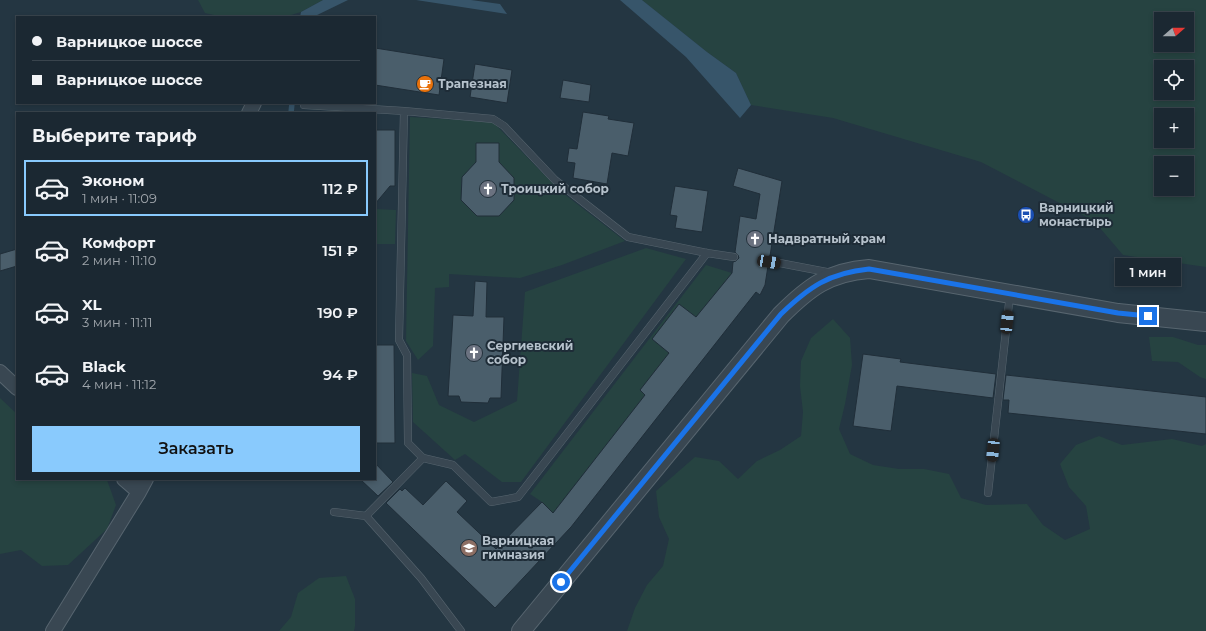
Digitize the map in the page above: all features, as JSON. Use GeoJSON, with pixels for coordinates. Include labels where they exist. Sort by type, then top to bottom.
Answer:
{"type":"FeatureCollection","features":[{"type":"Feature","properties":{"kind":"street"},"geometry":{"type":"LineString","coordinates":[[521,631],[781,314],[798,298],[824,280],[853,270],[869,269],[1118,313],[1206,322]]}},
{"type":"Feature","properties":{"kind":"street"},"geometry":{"type":"LineString","coordinates":[[0,372],[16,387]]}},
{"type":"Feature","properties":{"kind":"street"},"geometry":{"type":"LineString","coordinates":[[125,480],[139,492]]}},
{"type":"Feature","properties":{"kind":"street"},"geometry":{"type":"LineString","coordinates":[[53,631],[145,480]]}},
{"type":"Feature","properties":{"kind":"lane"},"geometry":{"type":"LineString","coordinates":[[304,105],[404,111],[493,119],[504,126],[555,180],[628,237],[734,257]]}},
{"type":"Feature","properties":{"kind":"lane"},"geometry":{"type":"LineString","coordinates":[[404,111],[399,340],[407,355],[408,443],[423,458],[453,465],[491,502],[518,498],[707,253]]}},
{"type":"Feature","properties":{"kind":"lane"},"geometry":{"type":"LineString","coordinates":[[769,262],[839,274]]}},
{"type":"Feature","properties":{"kind":"lane"},"geometry":{"type":"LineString","coordinates":[[988,494],[1010,294]]}},
{"type":"Feature","properties":{"kind":"lane"},"geometry":{"type":"LineString","coordinates":[[366,516],[423,458]]}},
{"type":"Feature","properties":{"kind":"lane"},"geometry":{"type":"LineString","coordinates":[[334,512],[366,516],[421,578],[462,631]]}},
{"type":"Feature","properties":{"kind":"green space"},"geometry":{"type":"Polygon","coordinates":[[[198,0],[323,0],[301,12],[287,16],[218,16],[205,13],[198,0]]]}},
{"type":"Feature","properties":{"kind":"green space"},"geometry":{"type":"Polygon","coordinates":[[[642,0],[1206,0],[1206,267],[1123,255],[1094,221],[981,162],[833,118],[751,105],[736,73],[707,52],[642,0]]]}},
{"type":"Feature","properties":{"kind":"green space"},"geometry":{"type":"Polygon","coordinates":[[[410,117],[493,122],[559,190],[625,241],[562,265],[520,278],[449,274],[449,287],[435,288],[433,346],[418,360],[406,341],[410,117]]]}},
{"type":"Feature","properties":{"kind":"green space"},"geometry":{"type":"Polygon","coordinates":[[[376,209],[396,210],[395,244],[376,244],[376,209]]]}},
{"type":"Feature","properties":{"kind":"green space"},"geometry":{"type":"Polygon","coordinates":[[[646,248],[686,259],[521,482],[502,482],[465,454],[455,460],[413,422],[412,373],[427,376],[439,405],[474,422],[517,401],[525,292],[646,248]]]}},
{"type":"Feature","properties":{"kind":"green space"},"geometry":{"type":"Polygon","coordinates":[[[706,265],[732,273],[696,317],[679,304],[652,339],[669,353],[640,390],[645,395],[553,513],[542,502],[530,494],[706,265]]]}},
{"type":"Feature","properties":{"kind":"green space"},"geometry":{"type":"Polygon","coordinates":[[[833,319],[850,338],[852,365],[839,429],[850,454],[873,465],[899,469],[924,469],[949,474],[961,498],[986,505],[1027,504],[1043,525],[1065,540],[1090,529],[1086,506],[1069,487],[1060,464],[1076,445],[1099,436],[1122,445],[1172,439],[1202,446],[1206,444],[1206,631],[627,631],[635,608],[647,585],[663,566],[669,539],[659,517],[656,491],[695,457],[719,461],[738,479],[757,461],[780,450],[801,436],[803,412],[800,386],[801,361],[811,338],[833,319]]]}},
{"type":"Feature","properties":{"kind":"green space"},"geometry":{"type":"Polygon","coordinates":[[[1149,337],[1173,337],[1198,345],[1206,345],[1206,379],[1200,377],[1178,362],[1152,361],[1149,337]]]}},
{"type":"Feature","properties":{"kind":"green space"},"geometry":{"type":"Polygon","coordinates":[[[0,398],[16,413],[16,480],[107,480],[116,505],[107,529],[68,565],[42,566],[21,550],[0,554],[0,398]]]}},
{"type":"Feature","properties":{"kind":"green space"},"geometry":{"type":"Polygon","coordinates":[[[346,576],[355,599],[354,631],[279,631],[291,617],[298,593],[319,578],[346,576]]]}},
{"type":"Feature","properties":{"kind":"water"},"geometry":{"type":"Polygon","coordinates":[[[323,0],[348,0],[315,16],[300,16],[301,12],[323,0]]]}},
{"type":"Feature","properties":{"kind":"water"},"geometry":{"type":"Polygon","coordinates":[[[416,0],[471,0],[500,4],[507,14],[416,0]]]}},
{"type":"Feature","properties":{"kind":"water"},"geometry":{"type":"Polygon","coordinates":[[[620,0],[642,0],[707,52],[736,73],[751,105],[740,118],[686,57],[620,0]]]}},
{"type":"Feature","properties":{"kind":"building"},"geometry":{"type":"Polygon","coordinates":[[[376,48],[444,59],[439,95],[376,85],[376,48]]]}},
{"type":"Feature","properties":{"kind":"building"},"geometry":{"type":"Polygon","coordinates":[[[475,64],[512,70],[507,103],[470,97],[475,64]]]}},
{"type":"Feature","properties":{"kind":"building"},"geometry":{"type":"Polygon","coordinates":[[[563,80],[591,85],[589,102],[560,98],[563,80]]]}},
{"type":"Feature","properties":{"kind":"building"},"geometry":{"type":"Polygon","coordinates":[[[583,112],[609,116],[608,119],[634,123],[628,156],[612,153],[607,184],[573,178],[575,163],[567,162],[569,148],[577,149],[583,112]]]}},
{"type":"Feature","properties":{"kind":"building"},"geometry":{"type":"Polygon","coordinates":[[[376,130],[395,130],[395,186],[390,186],[376,203],[376,130]]]}},
{"type":"Feature","properties":{"kind":"building","name":"Троицкий собор"},"geometry":{"type":"Polygon","coordinates":[[[476,143],[499,143],[499,162],[514,178],[514,200],[499,216],[477,216],[461,200],[462,177],[476,162],[476,143]]]}},
{"type":"Feature","properties":{"kind":"building"},"geometry":{"type":"Polygon","coordinates":[[[738,168],[782,181],[770,256],[766,257],[764,260],[765,264],[768,266],[765,285],[760,295],[756,292],[571,527],[495,608],[386,503],[400,489],[402,491],[405,488],[423,505],[446,481],[467,501],[457,512],[496,549],[542,502],[553,513],[645,395],[640,390],[669,353],[652,339],[679,304],[696,317],[732,273],[733,262],[739,258],[735,252],[740,216],[756,219],[760,194],[733,186],[738,168]]]}},
{"type":"Feature","properties":{"kind":"building"},"geometry":{"type":"Polygon","coordinates":[[[675,186],[708,191],[702,232],[675,228],[677,216],[670,215],[675,186]]]}},
{"type":"Feature","properties":{"kind":"building"},"geometry":{"type":"Polygon","coordinates":[[[16,249],[16,266],[0,271],[0,254],[16,249]]]}},
{"type":"Feature","properties":{"kind":"building","name":"Сергиевский собор"},"geometry":{"type":"Polygon","coordinates":[[[475,281],[487,282],[486,317],[504,317],[501,398],[490,398],[488,403],[461,402],[459,396],[448,396],[453,315],[473,316],[475,281]]]}},
{"type":"Feature","properties":{"kind":"building"},"geometry":{"type":"Polygon","coordinates":[[[376,345],[394,345],[395,443],[376,443],[376,345]]]}},
{"type":"Feature","properties":{"kind":"building"},"geometry":{"type":"Polygon","coordinates":[[[863,354],[901,359],[900,362],[996,374],[993,398],[897,386],[891,431],[853,426],[863,354]]]}},
{"type":"Feature","properties":{"kind":"building"},"geometry":{"type":"Polygon","coordinates":[[[1006,375],[1206,397],[1206,434],[1008,413],[1009,400],[1003,400],[1006,375]]]}},
{"type":"Feature","properties":{"kind":"building"},"geometry":{"type":"Polygon","coordinates":[[[376,464],[393,482],[378,496],[361,480],[376,480],[376,464]]]}},
{"type":"Feature","properties":{"kind":"waterway"},"geometry":{"type":"LineString","coordinates":[[291,112],[292,104]]}},
{"type":"Feature","properties":{"kind":"place","name":"Трапезная"},"geometry":{"type":"Point","coordinates":[425,84]}},
{"type":"Feature","properties":{"kind":"place","name":"Троицкий собор"},"geometry":{"type":"Point","coordinates":[488,189]}},
{"type":"Feature","properties":{"kind":"place","name":"Варницкий монастырь"},"geometry":{"type":"Point","coordinates":[1026,215]}},
{"type":"Feature","properties":{"kind":"place","name":"Надвратный храм"},"geometry":{"type":"Point","coordinates":[755,239]}},
{"type":"Feature","properties":{"kind":"place","name":"Сергиевский собор"},"geometry":{"type":"Point","coordinates":[474,353]}},
{"type":"Feature","properties":{"kind":"place","name":"Варницкая гимназия"},"geometry":{"type":"Point","coordinates":[469,548]}},
{"type":"Feature","properties":{"kind":"route"},"geometry":{"type":"LineString","coordinates":[[561,582],[781,314],[798,298],[824,280],[853,270],[869,269],[1118,313],[1148,316]]}}]}
